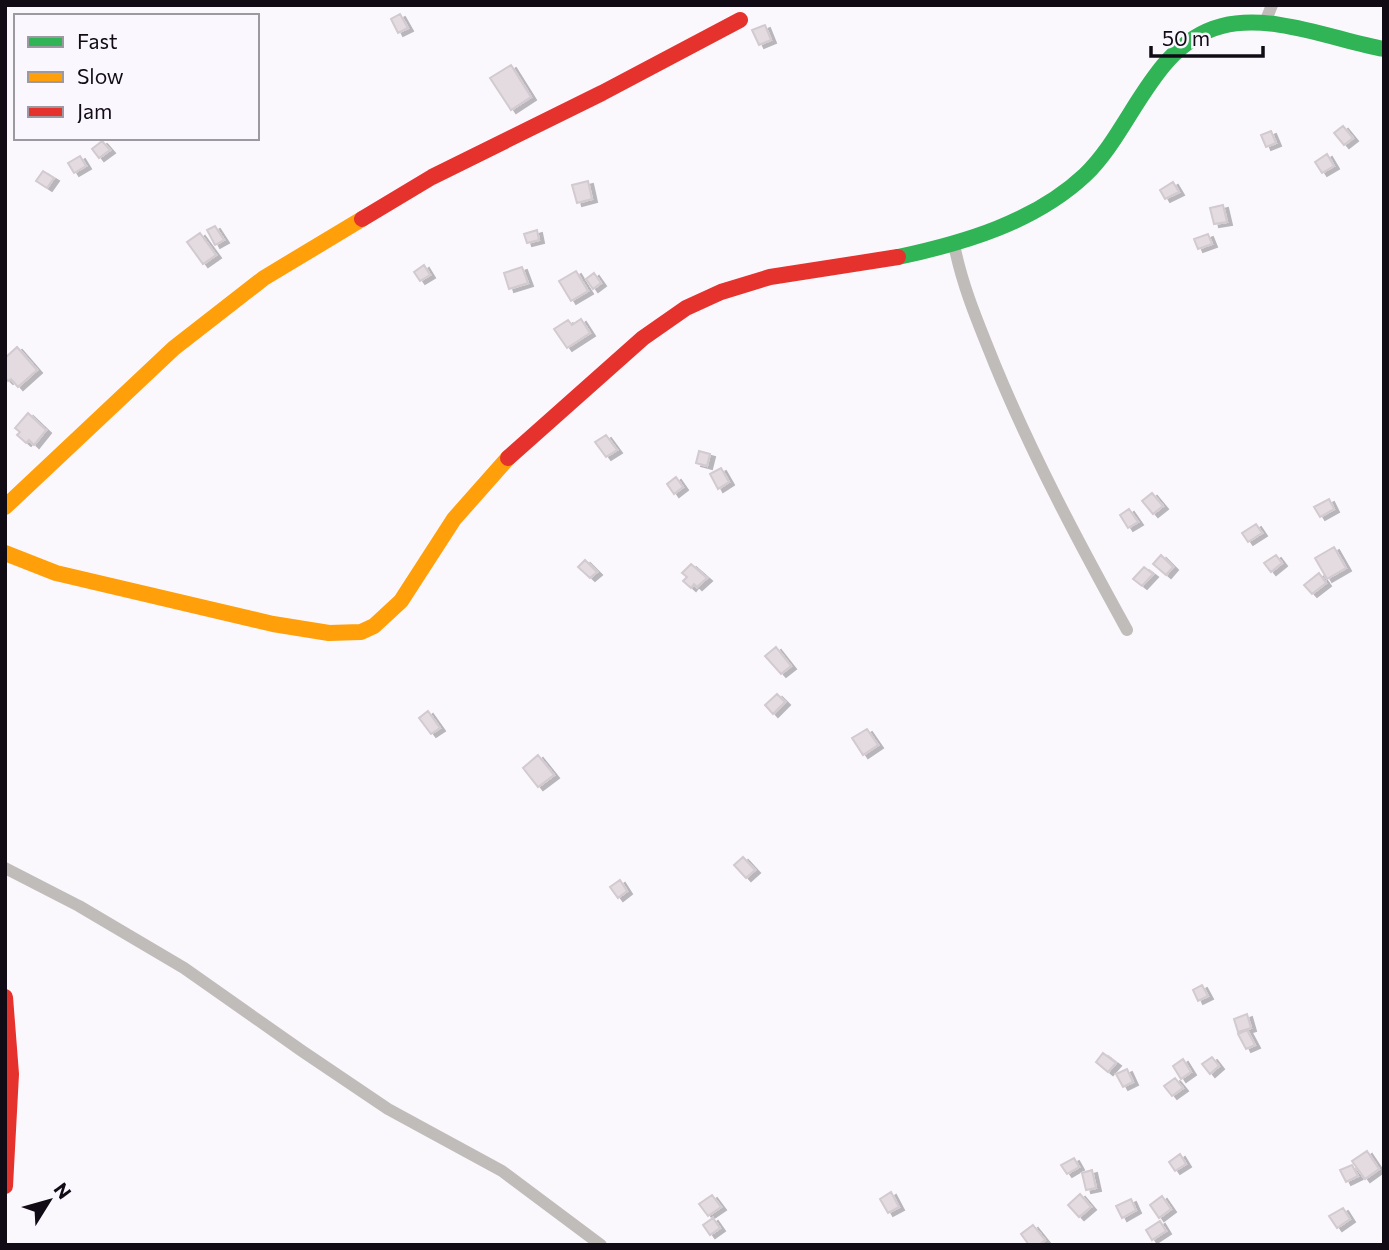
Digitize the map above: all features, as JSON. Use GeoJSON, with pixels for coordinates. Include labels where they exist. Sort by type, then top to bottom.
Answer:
{"type":"FeatureCollection","features":[{"type":"Feature","properties":{"kind":"main road"},"geometry":{"type":"LineString","coordinates":[[5,507],[174,348],[264,278],[432,177],[602,93],[740,20]]}},
{"type":"Feature","properties":{"kind":"main road"},"geometry":{"type":"LineString","coordinates":[[5,553],[55,573],[273,624],[305,629],[363,632],[380,622],[400,601],[453,520],[484,483],[559,411],[649,332],[678,312],[704,299],[781,275],[883,261],[954,244],[1013,221],[1067,191],[1094,167],[1112,144],[1138,100],[1178,49],[1199,35],[1223,25],[1294,28],[1384,49]]}},
{"type":"Feature","properties":{"kind":"main road"},"geometry":{"type":"LineString","coordinates":[[5,997],[11,1074],[5,1186]]}},
{"type":"Feature","properties":{"kind":"street"},"geometry":{"type":"LineString","coordinates":[[1264,25],[1272,5]]}},
{"type":"Feature","properties":{"kind":"street"},"geometry":{"type":"LineString","coordinates":[[954,244],[970,302],[1021,426],[1076,537],[1127,630]]}},
{"type":"Feature","properties":{"kind":"street"},"geometry":{"type":"LineString","coordinates":[[5,868],[79,905],[184,968],[388,1109],[502,1171],[601,1245]]}},
{"type":"Feature","properties":{"kind":"building"},"geometry":{"type":"Polygon","coordinates":[[[400,14],[408,28],[398,33],[391,19],[400,14]]]}},
{"type":"Feature","properties":{"kind":"building"},"geometry":{"type":"Polygon","coordinates":[[[765,25],[771,40],[759,45],[752,30],[765,25]]]}},
{"type":"Feature","properties":{"kind":"building"},"geometry":{"type":"Polygon","coordinates":[[[511,65],[531,97],[511,110],[490,78],[511,65]]]}},
{"type":"Feature","properties":{"kind":"building"},"geometry":{"type":"Polygon","coordinates":[[[1343,126],[1353,138],[1344,145],[1334,133],[1343,126]]]}},
{"type":"Feature","properties":{"kind":"building"},"geometry":{"type":"Polygon","coordinates":[[[1271,131],[1276,143],[1266,147],[1261,135],[1271,131]]]}},
{"type":"Feature","properties":{"kind":"building"},"geometry":{"type":"Polygon","coordinates":[[[102,141],[110,150],[99,158],[92,149],[102,141]]]}},
{"type":"Feature","properties":{"kind":"building"},"geometry":{"type":"Polygon","coordinates":[[[1327,154],[1334,166],[1322,173],[1315,162],[1327,154]]]}},
{"type":"Feature","properties":{"kind":"building"},"geometry":{"type":"Polygon","coordinates":[[[80,156],[86,166],[74,173],[68,163],[80,156]]]}},
{"type":"Feature","properties":{"kind":"building"},"geometry":{"type":"Polygon","coordinates":[[[43,171],[54,178],[47,188],[36,181],[43,171]]]}},
{"type":"Feature","properties":{"kind":"building"},"geometry":{"type":"Polygon","coordinates":[[[588,181],[592,199],[577,203],[572,185],[588,181]]]}},
{"type":"Feature","properties":{"kind":"building"},"geometry":{"type":"Polygon","coordinates":[[[1173,182],[1179,192],[1165,199],[1160,190],[1173,182]]]}},
{"type":"Feature","properties":{"kind":"building"},"geometry":{"type":"Polygon","coordinates":[[[1223,205],[1227,222],[1214,224],[1210,208],[1223,205]]]}},
{"type":"Feature","properties":{"kind":"building"},"geometry":{"type":"Polygon","coordinates":[[[215,226],[224,240],[215,245],[207,230],[215,226]]]}},
{"type":"Feature","properties":{"kind":"building"},"geometry":{"type":"Polygon","coordinates":[[[537,230],[539,240],[527,243],[524,234],[537,230]]]}},
{"type":"Feature","properties":{"kind":"building"},"geometry":{"type":"Polygon","coordinates":[[[200,233],[216,255],[203,264],[187,242],[200,233]]]}},
{"type":"Feature","properties":{"kind":"building"},"geometry":{"type":"Polygon","coordinates":[[[1208,234],[1212,244],[1198,249],[1194,239],[1208,234]]]}},
{"type":"Feature","properties":{"kind":"building"},"geometry":{"type":"Polygon","coordinates":[[[424,265],[430,275],[420,281],[414,272],[424,265]]]}},
{"type":"Feature","properties":{"kind":"building"},"geometry":{"type":"Polygon","coordinates":[[[522,267],[528,283],[509,289],[504,273],[522,267]]]}},
{"type":"Feature","properties":{"kind":"building"},"geometry":{"type":"Polygon","coordinates":[[[576,271],[588,291],[571,301],[559,281],[576,271]]]}},
{"type":"Feature","properties":{"kind":"building"},"geometry":{"type":"Polygon","coordinates":[[[594,273],[601,283],[593,289],[586,279],[594,273]]]}},
{"type":"Feature","properties":{"kind":"building"},"geometry":{"type":"Polygon","coordinates":[[[581,319],[590,333],[567,348],[554,329],[568,320],[572,325],[581,319]]]}},
{"type":"Feature","properties":{"kind":"building"},"geometry":{"type":"Polygon","coordinates":[[[17,347],[37,370],[18,387],[11,379],[8,381],[5,378],[5,358],[17,347]]]}},
{"type":"Feature","properties":{"kind":"building"},"geometry":{"type":"Polygon","coordinates":[[[28,413],[46,430],[34,445],[29,440],[26,443],[17,435],[20,432],[15,428],[28,413]]]}},
{"type":"Feature","properties":{"kind":"building"},"geometry":{"type":"Polygon","coordinates":[[[606,435],[617,450],[606,457],[595,442],[606,435]]]}},
{"type":"Feature","properties":{"kind":"building"},"geometry":{"type":"Polygon","coordinates":[[[699,451],[710,454],[707,466],[696,463],[699,451]]]}},
{"type":"Feature","properties":{"kind":"building"},"geometry":{"type":"Polygon","coordinates":[[[721,468],[729,482],[718,489],[710,474],[721,468]]]}},
{"type":"Feature","properties":{"kind":"building"},"geometry":{"type":"Polygon","coordinates":[[[676,477],[683,487],[674,494],[667,484],[676,477]]]}},
{"type":"Feature","properties":{"kind":"building"},"geometry":{"type":"Polygon","coordinates":[[[1152,493],[1163,506],[1153,514],[1142,501],[1152,493]]]}},
{"type":"Feature","properties":{"kind":"building"},"geometry":{"type":"Polygon","coordinates":[[[1329,499],[1334,509],[1320,517],[1314,507],[1329,499]]]}},
{"type":"Feature","properties":{"kind":"building"},"geometry":{"type":"Polygon","coordinates":[[[1129,509],[1138,522],[1128,528],[1120,515],[1129,509]]]}},
{"type":"Feature","properties":{"kind":"building"},"geometry":{"type":"Polygon","coordinates":[[[1256,524],[1262,533],[1248,542],[1242,533],[1256,524]]]}},
{"type":"Feature","properties":{"kind":"building"},"geometry":{"type":"Polygon","coordinates":[[[1334,547],[1346,568],[1327,579],[1315,558],[1334,547]]]}},
{"type":"Feature","properties":{"kind":"building"},"geometry":{"type":"Polygon","coordinates":[[[1161,555],[1173,567],[1166,575],[1153,564],[1161,555]]]}},
{"type":"Feature","properties":{"kind":"building"},"geometry":{"type":"Polygon","coordinates":[[[1276,555],[1282,563],[1271,572],[1264,563],[1276,555]]]}},
{"type":"Feature","properties":{"kind":"building"},"geometry":{"type":"Polygon","coordinates":[[[585,560],[597,572],[590,578],[578,567],[585,560]]]}},
{"type":"Feature","properties":{"kind":"building"},"geometry":{"type":"Polygon","coordinates":[[[691,564],[707,578],[697,587],[694,584],[691,588],[683,581],[687,577],[682,573],[691,564]]]}},
{"type":"Feature","properties":{"kind":"building"},"geometry":{"type":"Polygon","coordinates":[[[1144,567],[1153,574],[1142,586],[1133,579],[1144,567]]]}},
{"type":"Feature","properties":{"kind":"building"},"geometry":{"type":"Polygon","coordinates":[[[1319,573],[1326,583],[1312,594],[1304,585],[1319,573]]]}},
{"type":"Feature","properties":{"kind":"building"},"geometry":{"type":"Polygon","coordinates":[[[776,647],[791,666],[781,674],[765,656],[776,647]]]}},
{"type":"Feature","properties":{"kind":"building"},"geometry":{"type":"Polygon","coordinates":[[[777,694],[785,702],[773,714],[765,705],[777,694]]]}},
{"type":"Feature","properties":{"kind":"building"},"geometry":{"type":"Polygon","coordinates":[[[428,711],[440,728],[431,734],[419,718],[428,711]]]}},
{"type":"Feature","properties":{"kind":"building"},"geometry":{"type":"Polygon","coordinates":[[[867,729],[878,745],[863,755],[852,738],[867,729]]]}},
{"type":"Feature","properties":{"kind":"building"},"geometry":{"type":"Polygon","coordinates":[[[538,755],[554,775],[538,787],[523,768],[538,755]]]}},
{"type":"Feature","properties":{"kind":"building"},"geometry":{"type":"Polygon","coordinates":[[[743,857],[755,870],[746,878],[734,865],[743,857]]]}},
{"type":"Feature","properties":{"kind":"building"},"geometry":{"type":"Polygon","coordinates":[[[620,880],[627,891],[618,898],[610,887],[620,880]]]}},
{"type":"Feature","properties":{"kind":"building"},"geometry":{"type":"Polygon","coordinates":[[[1202,985],[1208,996],[1198,1001],[1193,990],[1202,985]]]}},
{"type":"Feature","properties":{"kind":"building"},"geometry":{"type":"Polygon","coordinates":[[[1247,1014],[1251,1028],[1238,1032],[1234,1019],[1247,1014]]]}},
{"type":"Feature","properties":{"kind":"building"},"geometry":{"type":"Polygon","coordinates":[[[1247,1030],[1255,1045],[1246,1049],[1238,1034],[1247,1030]]]}},
{"type":"Feature","properties":{"kind":"building"},"geometry":{"type":"Polygon","coordinates":[[[1103,1053],[1116,1063],[1108,1072],[1096,1062],[1103,1053]]]}},
{"type":"Feature","properties":{"kind":"building"},"geometry":{"type":"Polygon","coordinates":[[[1212,1057],[1219,1066],[1210,1074],[1202,1064],[1212,1057]]]}},
{"type":"Feature","properties":{"kind":"building"},"geometry":{"type":"Polygon","coordinates":[[[1183,1059],[1191,1072],[1181,1079],[1173,1066],[1183,1059]]]}},
{"type":"Feature","properties":{"kind":"building"},"geometry":{"type":"Polygon","coordinates":[[[1127,1069],[1133,1082],[1123,1087],[1116,1074],[1127,1069]]]}},
{"type":"Feature","properties":{"kind":"building"},"geometry":{"type":"Polygon","coordinates":[[[1175,1078],[1183,1088],[1172,1096],[1164,1086],[1175,1078]]]}},
{"type":"Feature","properties":{"kind":"building"},"geometry":{"type":"Polygon","coordinates":[[[1367,1151],[1379,1169],[1365,1179],[1352,1161],[1367,1151]]]}},
{"type":"Feature","properties":{"kind":"building"},"geometry":{"type":"Polygon","coordinates":[[[1180,1154],[1186,1164],[1175,1171],[1169,1162],[1180,1154]]]}},
{"type":"Feature","properties":{"kind":"building"},"geometry":{"type":"Polygon","coordinates":[[[1074,1158],[1079,1167],[1067,1174],[1061,1165],[1074,1158]]]}},
{"type":"Feature","properties":{"kind":"building"},"geometry":{"type":"Polygon","coordinates":[[[1352,1165],[1358,1176],[1346,1182],[1340,1170],[1352,1165]]]}},
{"type":"Feature","properties":{"kind":"building"},"geometry":{"type":"Polygon","coordinates":[[[1092,1170],[1096,1188],[1086,1190],[1082,1173],[1092,1170]]]}},
{"type":"Feature","properties":{"kind":"building"},"geometry":{"type":"Polygon","coordinates":[[[891,1192],[899,1207],[888,1213],[880,1199],[891,1192]]]}},
{"type":"Feature","properties":{"kind":"building"},"geometry":{"type":"Polygon","coordinates":[[[1080,1194],[1091,1207],[1079,1217],[1068,1205],[1080,1194]]]}},
{"type":"Feature","properties":{"kind":"building"},"geometry":{"type":"Polygon","coordinates":[[[712,1195],[721,1207],[708,1216],[699,1204],[712,1195]]]}},
{"type":"Feature","properties":{"kind":"building"},"geometry":{"type":"Polygon","coordinates":[[[1162,1196],[1171,1209],[1159,1218],[1150,1205],[1162,1196]]]}},
{"type":"Feature","properties":{"kind":"building"},"geometry":{"type":"Polygon","coordinates":[[[1131,1199],[1136,1210],[1122,1218],[1116,1206],[1131,1199]]]}},
{"type":"Feature","properties":{"kind":"building"},"geometry":{"type":"Polygon","coordinates":[[[1343,1208],[1350,1219],[1337,1228],[1329,1216],[1343,1208]]]}},
{"type":"Feature","properties":{"kind":"building"},"geometry":{"type":"Polygon","coordinates":[[[713,1218],[720,1228],[710,1235],[703,1225],[713,1218]]]}},
{"type":"Feature","properties":{"kind":"building"},"geometry":{"type":"Polygon","coordinates":[[[1160,1221],[1166,1231],[1152,1240],[1146,1230],[1160,1221]]]}},
{"type":"Feature","properties":{"kind":"building"},"geometry":{"type":"Polygon","coordinates":[[[1033,1225],[1045,1240],[1039,1245],[1029,1245],[1021,1234],[1033,1225]]]}},
{"type":"Feature","properties":{"kind":"traffic: fast"},"geometry":{"type":"LineString","coordinates":[[898,257],[948,245],[998,228],[1044,206],[1065,191],[1085,175],[1102,156],[1161,69],[1178,50],[1198,36],[1222,26],[1262,23],[1303,29],[1384,49]]}},
{"type":"Feature","properties":{"kind":"traffic: slow"},"geometry":{"type":"LineString","coordinates":[[5,507],[174,348],[264,278],[362,219]]}},
{"type":"Feature","properties":{"kind":"traffic: slow"},"geometry":{"type":"LineString","coordinates":[[5,553],[56,573],[273,624],[329,633],[361,632],[374,626],[401,601],[454,519],[508,458]]}},
{"type":"Feature","properties":{"kind":"traffic: jam"},"geometry":{"type":"LineString","coordinates":[[362,219],[432,177],[602,93],[740,20]]}},
{"type":"Feature","properties":{"kind":"traffic: jam"},"geometry":{"type":"LineString","coordinates":[[508,458],[643,338],[686,308],[721,292],[770,277],[898,257]]}},
{"type":"Feature","properties":{"kind":"traffic: jam"},"geometry":{"type":"LineString","coordinates":[[5,997],[11,1074],[5,1186]]}}]}
